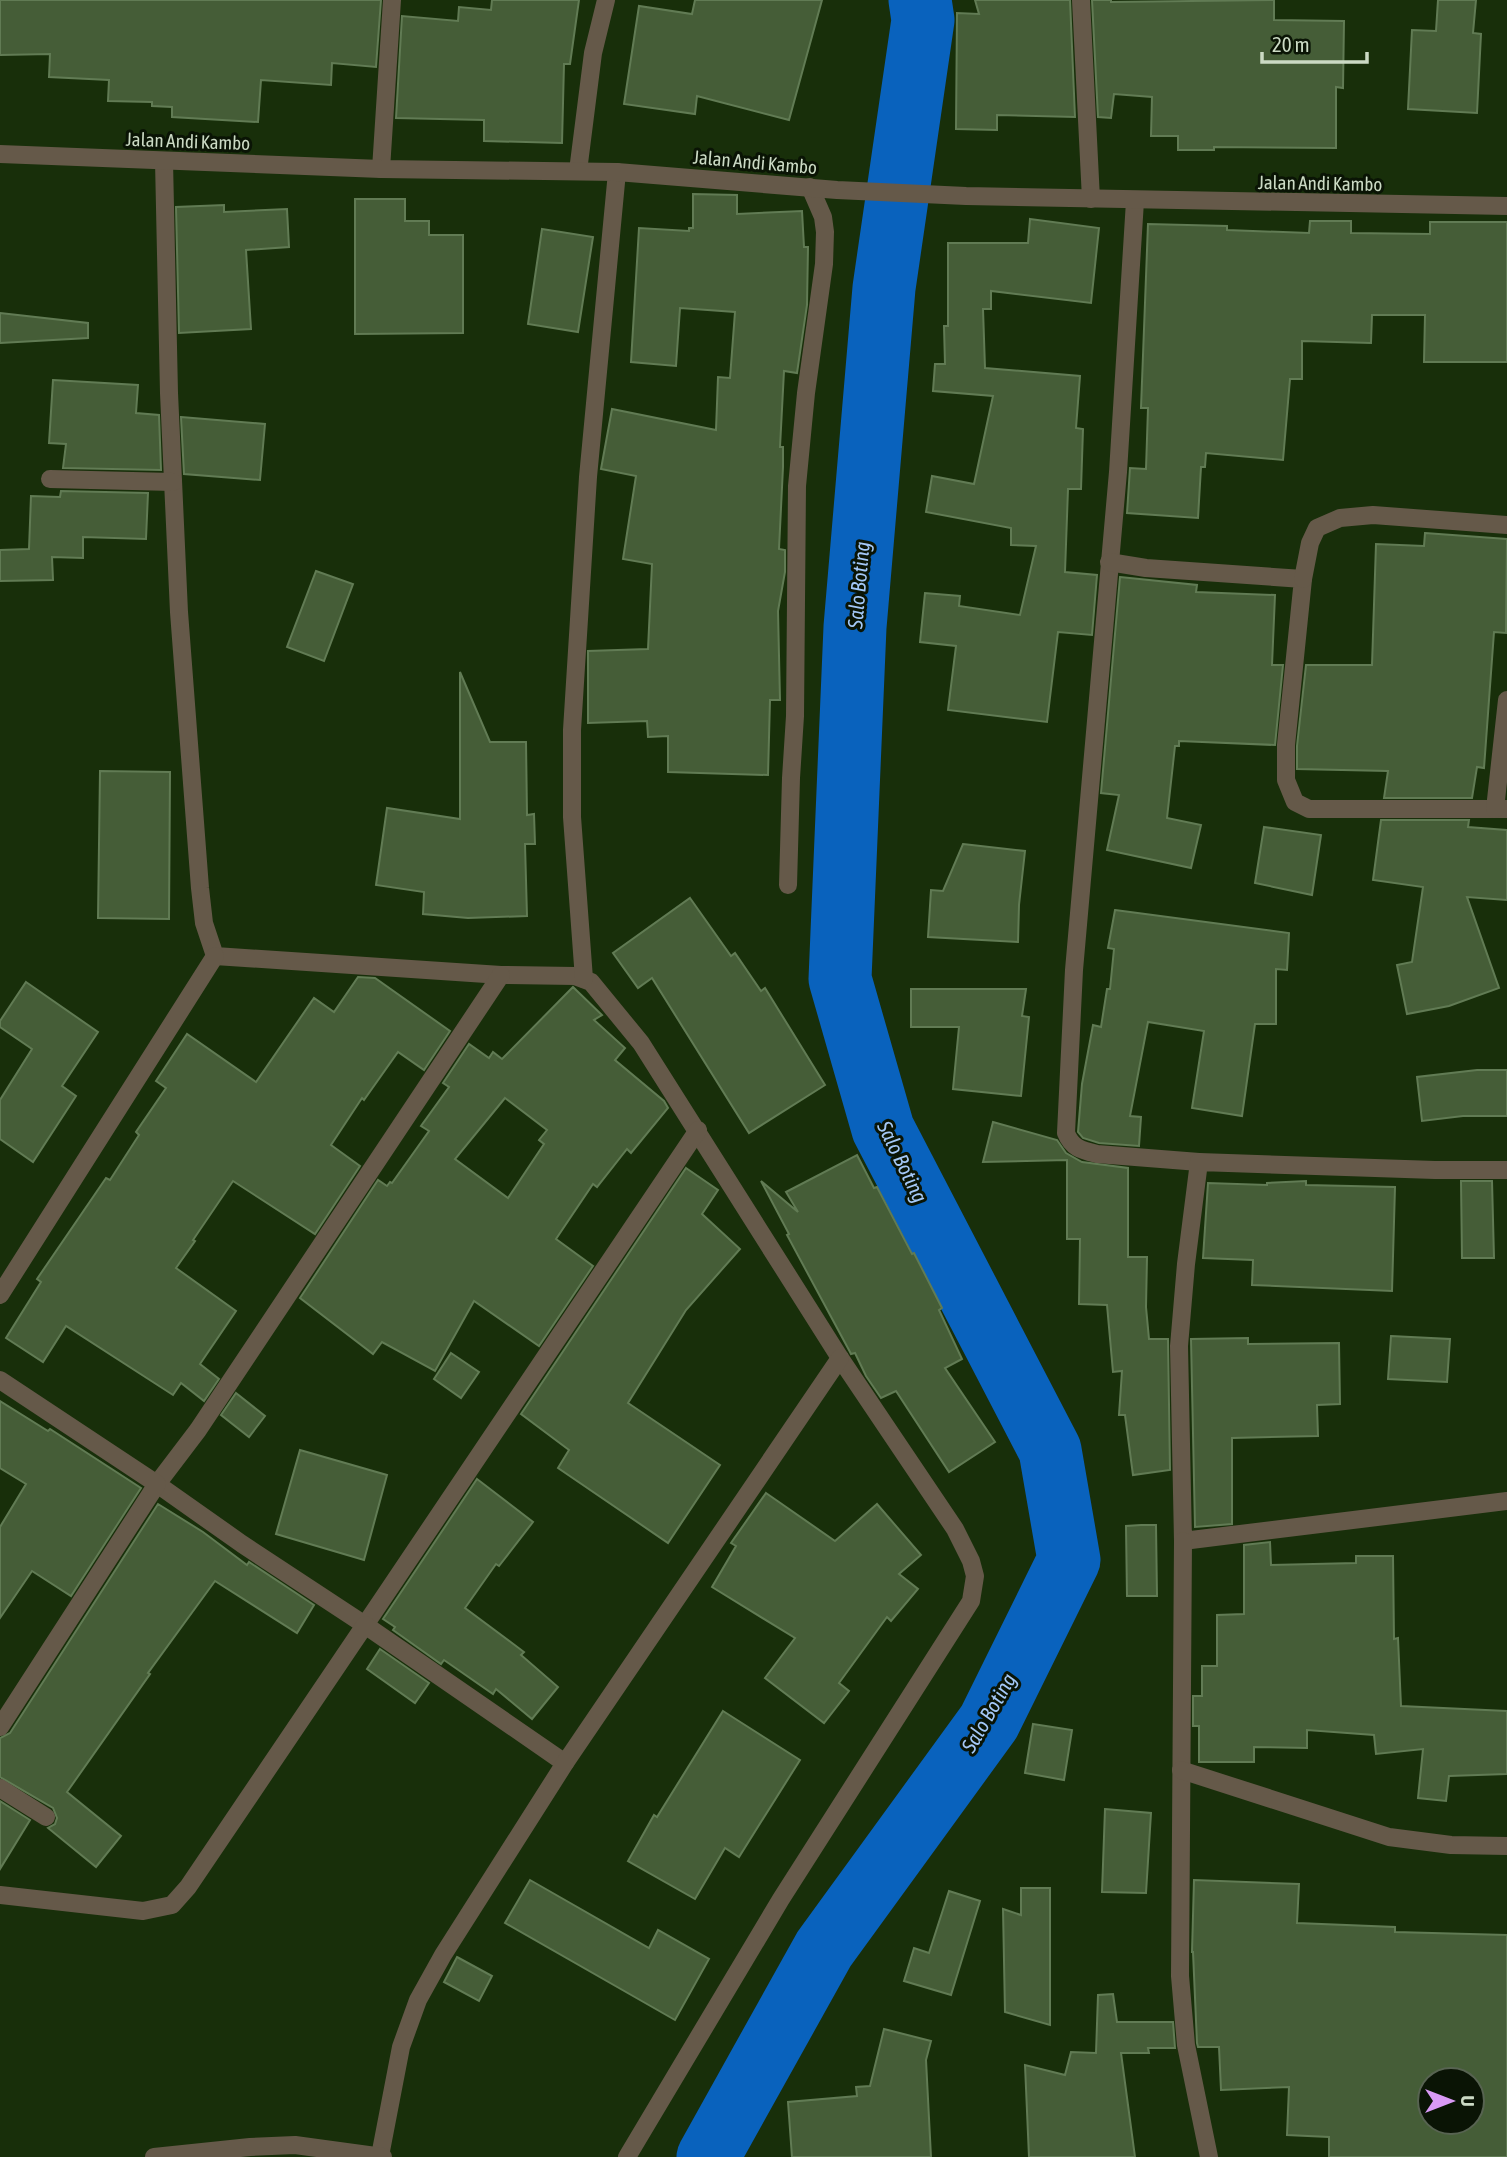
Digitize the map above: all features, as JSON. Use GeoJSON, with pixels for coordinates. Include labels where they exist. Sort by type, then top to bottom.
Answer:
{"type":"FeatureCollection","features":[{"type":"Feature","properties":{"kind":"street"},"geometry":{"type":"LineString","coordinates":[[381,169],[392,0]]}},
{"type":"Feature","properties":{"kind":"street"},"geometry":{"type":"LineString","coordinates":[[578,171],[593,53],[606,0]]}},
{"type":"Feature","properties":{"kind":"street"},"geometry":{"type":"LineString","coordinates":[[1081,0],[1091,199]]}},
{"type":"Feature","properties":{"kind":"street","name":"Jalan Andi Kambo"},"geometry":{"type":"LineString","coordinates":[[0,154],[381,169],[617,172],[837,190],[966,196],[1507,206]]}},
{"type":"Feature","properties":{"kind":"street"},"geometry":{"type":"LineString","coordinates":[[164,161],[179,612],[200,888],[204,923],[215,956]]}},
{"type":"Feature","properties":{"kind":"street"},"geometry":{"type":"LineString","coordinates":[[584,979],[572,817],[572,730],[590,452],[617,172]]}},
{"type":"Feature","properties":{"kind":"street"},"geometry":{"type":"LineString","coordinates":[[788,885],[795,716],[797,486],[806,393],[824,264],[823,216],[810,187]]}},
{"type":"Feature","properties":{"kind":"street"},"geometry":{"type":"LineString","coordinates":[[1135,201],[1118,472],[1074,970],[1066,1133],[1070,1143],[1097,1154],[1199,1162],[1507,1170]]}},
{"type":"Feature","properties":{"kind":"street"},"geometry":{"type":"LineString","coordinates":[[50,479],[173,481]]}},
{"type":"Feature","properties":{"kind":"street"},"geometry":{"type":"LineString","coordinates":[[1507,526],[1373,515],[1340,518],[1317,528],[1310,542],[1303,579],[1286,745],[1286,780],[1295,802],[1309,809],[1501,809],[1507,700]]}},
{"type":"Feature","properties":{"kind":"street"},"geometry":{"type":"LineString","coordinates":[[1109,562],[1146,568],[1303,579]]}},
{"type":"Feature","properties":{"kind":"street"},"geometry":{"type":"LineString","coordinates":[[215,956],[501,975],[568,976],[584,979],[599,990],[641,1043],[698,1130],[841,1358],[955,1529],[971,1560],[975,1576],[971,1601],[781,1899],[627,2157]]}},
{"type":"Feature","properties":{"kind":"street"},"geometry":{"type":"LineString","coordinates":[[0,1295],[215,956]]}},
{"type":"Feature","properties":{"kind":"street"},"geometry":{"type":"LineString","coordinates":[[0,1727],[157,1484],[198,1430],[501,975]]}},
{"type":"Feature","properties":{"kind":"street"},"geometry":{"type":"LineString","coordinates":[[0,1895],[143,1912],[172,1905],[188,1887],[698,1130]]}},
{"type":"Feature","properties":{"kind":"street"},"geometry":{"type":"LineString","coordinates":[[1199,1162],[1179,1346],[1183,1541],[1180,1976],[1185,2045],[1209,2157]]}},
{"type":"Feature","properties":{"kind":"street"},"geometry":{"type":"LineString","coordinates":[[154,2157],[295,2145],[382,2157],[401,2047],[418,2000],[443,1955],[565,1763],[841,1358]]}},
{"type":"Feature","properties":{"kind":"street"},"geometry":{"type":"LineString","coordinates":[[0,1380],[565,1763]]}},
{"type":"Feature","properties":{"kind":"street"},"geometry":{"type":"LineString","coordinates":[[1183,1541],[1507,1501]]}},
{"type":"Feature","properties":{"kind":"street"},"geometry":{"type":"LineString","coordinates":[[1181,1770],[1389,1837],[1451,1845],[1507,1846]]}},
{"type":"Feature","properties":{"kind":"street"},"geometry":{"type":"LineString","coordinates":[[0,1788],[46,1817]]}},
{"type":"Feature","properties":{"kind":"building"},"geometry":{"type":"Polygon","coordinates":[[[0,0],[381,0],[376,67],[332,63],[331,85],[261,80],[258,122],[172,117],[172,107],[152,106],[152,102],[108,101],[109,80],[49,77],[50,54],[0,55],[0,0]]]}},
{"type":"Feature","properties":{"kind":"building"},"geometry":{"type":"Polygon","coordinates":[[[492,0],[579,0],[570,64],[564,64],[562,143],[484,141],[484,120],[396,118],[402,16],[458,21],[459,7],[491,10],[492,0]]]}},
{"type":"Feature","properties":{"kind":"building"},"geometry":{"type":"Polygon","coordinates":[[[695,0],[822,0],[789,120],[697,96],[695,114],[624,104],[639,6],[692,14],[695,0]]]}},
{"type":"Feature","properties":{"kind":"building"},"geometry":{"type":"Polygon","coordinates":[[[975,0],[1070,0],[1075,117],[997,115],[997,130],[956,129],[957,13],[979,14],[975,0]]]}},
{"type":"Feature","properties":{"kind":"building"},"geometry":{"type":"Polygon","coordinates":[[[1092,0],[1274,0],[1274,20],[1344,21],[1343,88],[1336,87],[1336,148],[1214,147],[1214,150],[1178,150],[1178,136],[1151,136],[1152,97],[1114,94],[1111,118],[1098,117],[1092,0]]]}},
{"type":"Feature","properties":{"kind":"building"},"geometry":{"type":"Polygon","coordinates":[[[1438,0],[1476,0],[1473,33],[1481,34],[1477,113],[1408,109],[1412,30],[1436,31],[1438,0]]]}},
{"type":"Feature","properties":{"kind":"building"},"geometry":{"type":"Polygon","coordinates":[[[693,194],[737,195],[737,214],[802,211],[804,247],[808,247],[807,305],[797,373],[784,371],[779,549],[785,550],[785,572],[778,611],[780,700],[770,700],[768,775],[668,772],[668,736],[648,737],[647,721],[588,723],[588,651],[648,649],[652,564],[623,559],[636,476],[601,469],[612,409],[716,430],[718,377],[730,378],[735,312],[680,308],[676,366],[631,362],[639,228],[689,231],[689,228],[693,228],[693,194]]]}},
{"type":"Feature","properties":{"kind":"building"},"geometry":{"type":"Polygon","coordinates":[[[355,199],[405,199],[405,221],[429,221],[429,235],[463,235],[463,333],[355,334],[355,199]]]}},
{"type":"Feature","properties":{"kind":"building"},"geometry":{"type":"Polygon","coordinates":[[[224,205],[224,212],[287,209],[289,247],[246,250],[251,329],[179,333],[176,207],[224,205]]]}},
{"type":"Feature","properties":{"kind":"building"},"geometry":{"type":"Polygon","coordinates":[[[1030,219],[1099,228],[1091,303],[991,291],[991,309],[983,309],[985,368],[1080,376],[1076,428],[1083,429],[1081,489],[1068,489],[1065,572],[1097,575],[1092,635],[1058,632],[1047,722],[948,710],[956,646],[920,642],[925,593],[960,596],[959,606],[1020,615],[1036,546],[1011,545],[1011,528],[926,512],[932,476],[974,484],[993,396],[933,391],[935,364],[945,364],[948,243],[1028,243],[1030,219]]]}},
{"type":"Feature","properties":{"kind":"building"},"geometry":{"type":"Polygon","coordinates":[[[1310,221],[1351,221],[1351,233],[1430,234],[1430,222],[1507,222],[1507,362],[1424,362],[1425,315],[1372,315],[1371,343],[1302,341],[1302,379],[1290,379],[1283,460],[1206,453],[1205,467],[1201,467],[1198,518],[1127,513],[1130,468],[1146,469],[1148,408],[1141,408],[1148,224],[1227,226],[1227,230],[1309,233],[1310,221]]]}},
{"type":"Feature","properties":{"kind":"building"},"geometry":{"type":"Polygon","coordinates":[[[542,229],[593,237],[578,332],[528,324],[542,229]]]}},
{"type":"Feature","properties":{"kind":"building"},"geometry":{"type":"Polygon","coordinates":[[[0,313],[88,323],[88,338],[0,343],[0,313]]]}},
{"type":"Feature","properties":{"kind":"building"},"geometry":{"type":"Polygon","coordinates":[[[53,380],[138,385],[136,413],[159,415],[161,470],[63,468],[66,444],[49,443],[53,380]]]}},
{"type":"Feature","properties":{"kind":"building"},"geometry":{"type":"Polygon","coordinates":[[[181,417],[265,424],[260,480],[184,474],[181,417]]]}},
{"type":"Feature","properties":{"kind":"building"},"geometry":{"type":"Polygon","coordinates":[[[61,491],[148,493],[146,539],[83,537],[83,558],[52,557],[53,580],[0,581],[0,550],[29,549],[31,496],[60,497],[61,491]]]}},
{"type":"Feature","properties":{"kind":"building"},"geometry":{"type":"Polygon","coordinates":[[[1425,533],[1507,539],[1506,633],[1494,632],[1484,768],[1477,767],[1472,798],[1384,798],[1388,771],[1297,769],[1306,665],[1372,665],[1376,544],[1424,546],[1425,533]]]}},
{"type":"Feature","properties":{"kind":"building"},"geometry":{"type":"Polygon","coordinates":[[[316,571],[353,584],[324,661],[287,647],[316,571]]]}},
{"type":"Feature","properties":{"kind":"building"},"geometry":{"type":"Polygon","coordinates":[[[1120,577],[1197,585],[1196,592],[1275,595],[1272,665],[1283,665],[1275,745],[1179,741],[1179,746],[1175,746],[1167,818],[1201,825],[1191,868],[1107,850],[1119,795],[1101,793],[1120,577]]]}},
{"type":"Feature","properties":{"kind":"building"},"geometry":{"type":"Polygon","coordinates":[[[460,672],[490,742],[526,742],[527,815],[534,814],[535,844],[525,844],[527,916],[468,918],[423,914],[424,892],[376,885],[387,808],[460,819],[460,672]]]}},
{"type":"Feature","properties":{"kind":"building"},"geometry":{"type":"Polygon","coordinates":[[[100,771],[170,772],[169,919],[98,918],[100,771]]]}},
{"type":"Feature","properties":{"kind":"building"},"geometry":{"type":"Polygon","coordinates":[[[1381,820],[1469,820],[1468,827],[1507,830],[1507,900],[1467,897],[1499,988],[1449,1006],[1407,1014],[1397,965],[1412,962],[1423,887],[1373,880],[1381,820]]]}},
{"type":"Feature","properties":{"kind":"building"},"geometry":{"type":"Polygon","coordinates":[[[1264,827],[1321,835],[1312,895],[1255,883],[1264,827]]]}},
{"type":"Feature","properties":{"kind":"building"},"geometry":{"type":"Polygon","coordinates":[[[963,844],[1025,851],[1018,942],[928,937],[931,890],[943,891],[963,844]]]}},
{"type":"Feature","properties":{"kind":"building"},"geometry":{"type":"Polygon","coordinates":[[[690,898],[731,956],[735,953],[761,991],[765,988],[825,1085],[749,1133],[652,978],[638,988],[613,953],[690,898]]]}},
{"type":"Feature","properties":{"kind":"building"},"geometry":{"type":"Polygon","coordinates":[[[1115,910],[1289,933],[1287,970],[1276,969],[1276,1024],[1255,1024],[1242,1116],[1192,1108],[1204,1031],[1148,1022],[1130,1116],[1141,1117],[1139,1146],[1099,1143],[1083,1138],[1078,1132],[1082,1084],[1093,1025],[1101,1027],[1107,989],[1110,989],[1114,949],[1108,948],[1115,910]]]}},
{"type":"Feature","properties":{"kind":"building"},"geometry":{"type":"Polygon","coordinates":[[[358,977],[375,978],[450,1031],[424,1070],[398,1052],[364,1100],[362,1098],[331,1145],[360,1166],[315,1234],[233,1181],[193,1240],[195,1241],[176,1268],[236,1311],[200,1364],[219,1379],[204,1401],[181,1383],[173,1395],[66,1326],[43,1362],[6,1338],[41,1282],[37,1279],[106,1178],[110,1180],[139,1135],[136,1132],[166,1088],[156,1081],[187,1034],[256,1082],[314,998],[334,1012],[358,977]]]}},
{"type":"Feature","properties":{"kind":"building"},"geometry":{"type":"Polygon","coordinates":[[[26,982],[98,1032],[62,1086],[76,1096],[33,1162],[0,1139],[0,1100],[32,1049],[0,1027],[0,1021],[26,982]]]}},
{"type":"Feature","properties":{"kind":"building"},"geometry":{"type":"Polygon","coordinates":[[[573,987],[602,1015],[594,1020],[625,1048],[615,1060],[664,1101],[668,1108],[631,1153],[627,1149],[597,1187],[593,1184],[556,1239],[593,1266],[539,1346],[474,1301],[435,1371],[382,1342],[373,1354],[300,1298],[378,1180],[387,1186],[392,1183],[429,1131],[421,1126],[449,1087],[443,1083],[469,1044],[489,1058],[493,1052],[502,1059],[573,987]],[[505,1098],[455,1159],[508,1198],[544,1144],[539,1140],[547,1130],[505,1098]]]}},
{"type":"Feature","properties":{"kind":"building"},"geometry":{"type":"Polygon","coordinates":[[[911,989],[1026,989],[1022,1016],[1029,1017],[1021,1096],[953,1089],[959,1027],[911,1027],[911,989]]]}},
{"type":"Feature","properties":{"kind":"building"},"geometry":{"type":"Polygon","coordinates":[[[1477,1070],[1507,1070],[1507,1116],[1463,1116],[1422,1121],[1417,1077],[1477,1070]]]}},
{"type":"Feature","properties":{"kind":"building"},"geometry":{"type":"Polygon","coordinates":[[[993,1122],[1057,1140],[1066,1153],[1082,1162],[1128,1168],[1128,1257],[1147,1257],[1146,1307],[1149,1339],[1168,1339],[1170,1470],[1133,1475],[1125,1415],[1119,1415],[1122,1371],[1113,1372],[1107,1305],[1079,1304],[1080,1239],[1067,1239],[1067,1160],[983,1162],[993,1122]]]}},
{"type":"Feature","properties":{"kind":"building"},"geometry":{"type":"Polygon","coordinates":[[[857,1155],[912,1254],[914,1253],[942,1308],[939,1310],[962,1359],[945,1368],[995,1442],[949,1472],[896,1391],[881,1398],[855,1353],[851,1354],[761,1181],[798,1212],[786,1192],[857,1155]]]}},
{"type":"Feature","properties":{"kind":"building"},"geometry":{"type":"Polygon","coordinates":[[[686,1168],[718,1190],[702,1214],[740,1249],[686,1310],[628,1403],[720,1465],[668,1543],[558,1468],[569,1450],[521,1414],[686,1168]]]}},
{"type":"Feature","properties":{"kind":"building"},"geometry":{"type":"Polygon","coordinates":[[[1306,1181],[1306,1185],[1395,1187],[1392,1291],[1252,1285],[1253,1260],[1203,1258],[1208,1183],[1267,1185],[1306,1181]]]}},
{"type":"Feature","properties":{"kind":"building"},"geometry":{"type":"Polygon","coordinates":[[[1461,1181],[1492,1181],[1494,1258],[1462,1258],[1461,1181]]]}},
{"type":"Feature","properties":{"kind":"building"},"geometry":{"type":"Polygon","coordinates":[[[1391,1336],[1450,1339],[1447,1382],[1388,1379],[1391,1336]]]}},
{"type":"Feature","properties":{"kind":"building"},"geometry":{"type":"Polygon","coordinates":[[[1248,1338],[1248,1344],[1339,1343],[1340,1404],[1317,1405],[1318,1436],[1232,1438],[1232,1524],[1195,1527],[1191,1339],[1248,1338]]]}},
{"type":"Feature","properties":{"kind":"building"},"geometry":{"type":"Polygon","coordinates":[[[451,1353],[479,1372],[461,1398],[434,1379],[451,1353]]]}},
{"type":"Feature","properties":{"kind":"building"},"geometry":{"type":"Polygon","coordinates":[[[236,1393],[265,1416],[249,1437],[221,1415],[236,1393]]]}},
{"type":"Feature","properties":{"kind":"building"},"geometry":{"type":"Polygon","coordinates":[[[0,1401],[48,1431],[50,1429],[141,1488],[71,1596],[32,1571],[0,1618],[0,1527],[26,1484],[0,1468],[0,1401]]]}},
{"type":"Feature","properties":{"kind":"building"},"geometry":{"type":"Polygon","coordinates":[[[300,1450],[387,1475],[364,1560],[276,1534],[300,1450]]]}},
{"type":"Feature","properties":{"kind":"building"},"geometry":{"type":"Polygon","coordinates":[[[477,1479],[533,1522],[499,1566],[496,1564],[465,1608],[524,1652],[521,1655],[558,1687],[532,1719],[496,1689],[493,1694],[444,1660],[441,1664],[393,1630],[395,1627],[383,1619],[477,1479]]]}},
{"type":"Feature","properties":{"kind":"building"},"geometry":{"type":"Polygon","coordinates":[[[766,1493],[835,1541],[877,1504],[921,1555],[899,1574],[918,1589],[891,1621],[887,1617],[839,1683],[849,1691],[824,1723],[765,1678],[795,1638],[712,1587],[736,1546],[731,1543],[766,1493]]]}},
{"type":"Feature","properties":{"kind":"building"},"geometry":{"type":"Polygon","coordinates":[[[158,1504],[203,1532],[247,1565],[249,1562],[314,1605],[297,1633],[215,1581],[67,1792],[121,1836],[96,1867],[48,1828],[55,1824],[57,1818],[53,1808],[0,1777],[0,1738],[10,1733],[158,1504]]]}},
{"type":"Feature","properties":{"kind":"building"},"geometry":{"type":"Polygon","coordinates":[[[1156,1525],[1157,1596],[1127,1596],[1126,1526],[1156,1525]]]}},
{"type":"Feature","properties":{"kind":"building"},"geometry":{"type":"Polygon","coordinates":[[[1270,1542],[1271,1565],[1356,1563],[1356,1556],[1393,1556],[1394,1639],[1398,1638],[1401,1706],[1507,1711],[1507,1774],[1449,1776],[1446,1801],[1418,1798],[1423,1749],[1376,1754],[1374,1735],[1307,1730],[1307,1748],[1254,1747],[1254,1762],[1199,1762],[1199,1726],[1193,1726],[1193,1696],[1202,1696],[1202,1666],[1217,1666],[1217,1615],[1244,1614],[1244,1545],[1270,1542]]]}},
{"type":"Feature","properties":{"kind":"building"},"geometry":{"type":"Polygon","coordinates":[[[380,1649],[429,1683],[415,1703],[367,1669],[380,1649]]]}},
{"type":"Feature","properties":{"kind":"building"},"geometry":{"type":"Polygon","coordinates":[[[723,1711],[800,1760],[739,1857],[725,1848],[695,1899],[628,1861],[654,1815],[657,1817],[723,1711]]]}},
{"type":"Feature","properties":{"kind":"building"},"geometry":{"type":"Polygon","coordinates":[[[1033,1724],[1072,1730],[1064,1780],[1025,1773],[1033,1724]]]}},
{"type":"Feature","properties":{"kind":"building"},"geometry":{"type":"Polygon","coordinates":[[[0,1801],[30,1820],[0,1869],[0,1801]]]}},
{"type":"Feature","properties":{"kind":"building"},"geometry":{"type":"Polygon","coordinates":[[[1105,1809],[1151,1813],[1146,1893],[1102,1892],[1105,1809]]]}},
{"type":"Feature","properties":{"kind":"building"},"geometry":{"type":"Polygon","coordinates":[[[530,1880],[649,1948],[658,1930],[709,1959],[675,2020],[505,1923],[530,1880]]]}},
{"type":"Feature","properties":{"kind":"building"},"geometry":{"type":"Polygon","coordinates":[[[1194,1880],[1299,1884],[1297,1923],[1395,1927],[1395,1932],[1507,1935],[1507,2157],[1329,2157],[1329,2137],[1287,2135],[1289,2087],[1221,2090],[1219,2047],[1198,2047],[1193,1952],[1194,1880]]]}},
{"type":"Feature","properties":{"kind":"building"},"geometry":{"type":"Polygon","coordinates":[[[1021,1888],[1050,1888],[1050,2025],[1005,2012],[1003,1909],[1021,1915],[1021,1888]]]}},
{"type":"Feature","properties":{"kind":"building"},"geometry":{"type":"Polygon","coordinates":[[[949,1891],[980,1901],[951,1995],[904,1981],[914,1948],[929,1953],[949,1891]]]}},
{"type":"Feature","properties":{"kind":"building"},"geometry":{"type":"Polygon","coordinates":[[[457,1957],[492,1976],[479,2001],[444,1982],[457,1957]]]}},
{"type":"Feature","properties":{"kind":"building"},"geometry":{"type":"Polygon","coordinates":[[[1113,1994],[1117,2022],[1173,2022],[1175,2048],[1148,2048],[1149,2053],[1121,2053],[1135,2157],[1029,2157],[1025,2065],[1065,2075],[1071,2052],[1096,2053],[1098,1995],[1113,1994]]]}},
{"type":"Feature","properties":{"kind":"building"},"geometry":{"type":"Polygon","coordinates":[[[884,2029],[931,2041],[926,2060],[931,2157],[792,2157],[788,2102],[857,2096],[856,2087],[870,2086],[884,2029]]]}},
{"type":"Feature","properties":{"kind":"waterway","name":"Salo Boting"},"geometry":{"type":"LineString","coordinates":[[708,2157],[824,1949],[989,1722],[1069,1560],[1050,1450],[883,1129],[840,979],[855,627],[884,288],[923,20],[920,0]]}}]}
